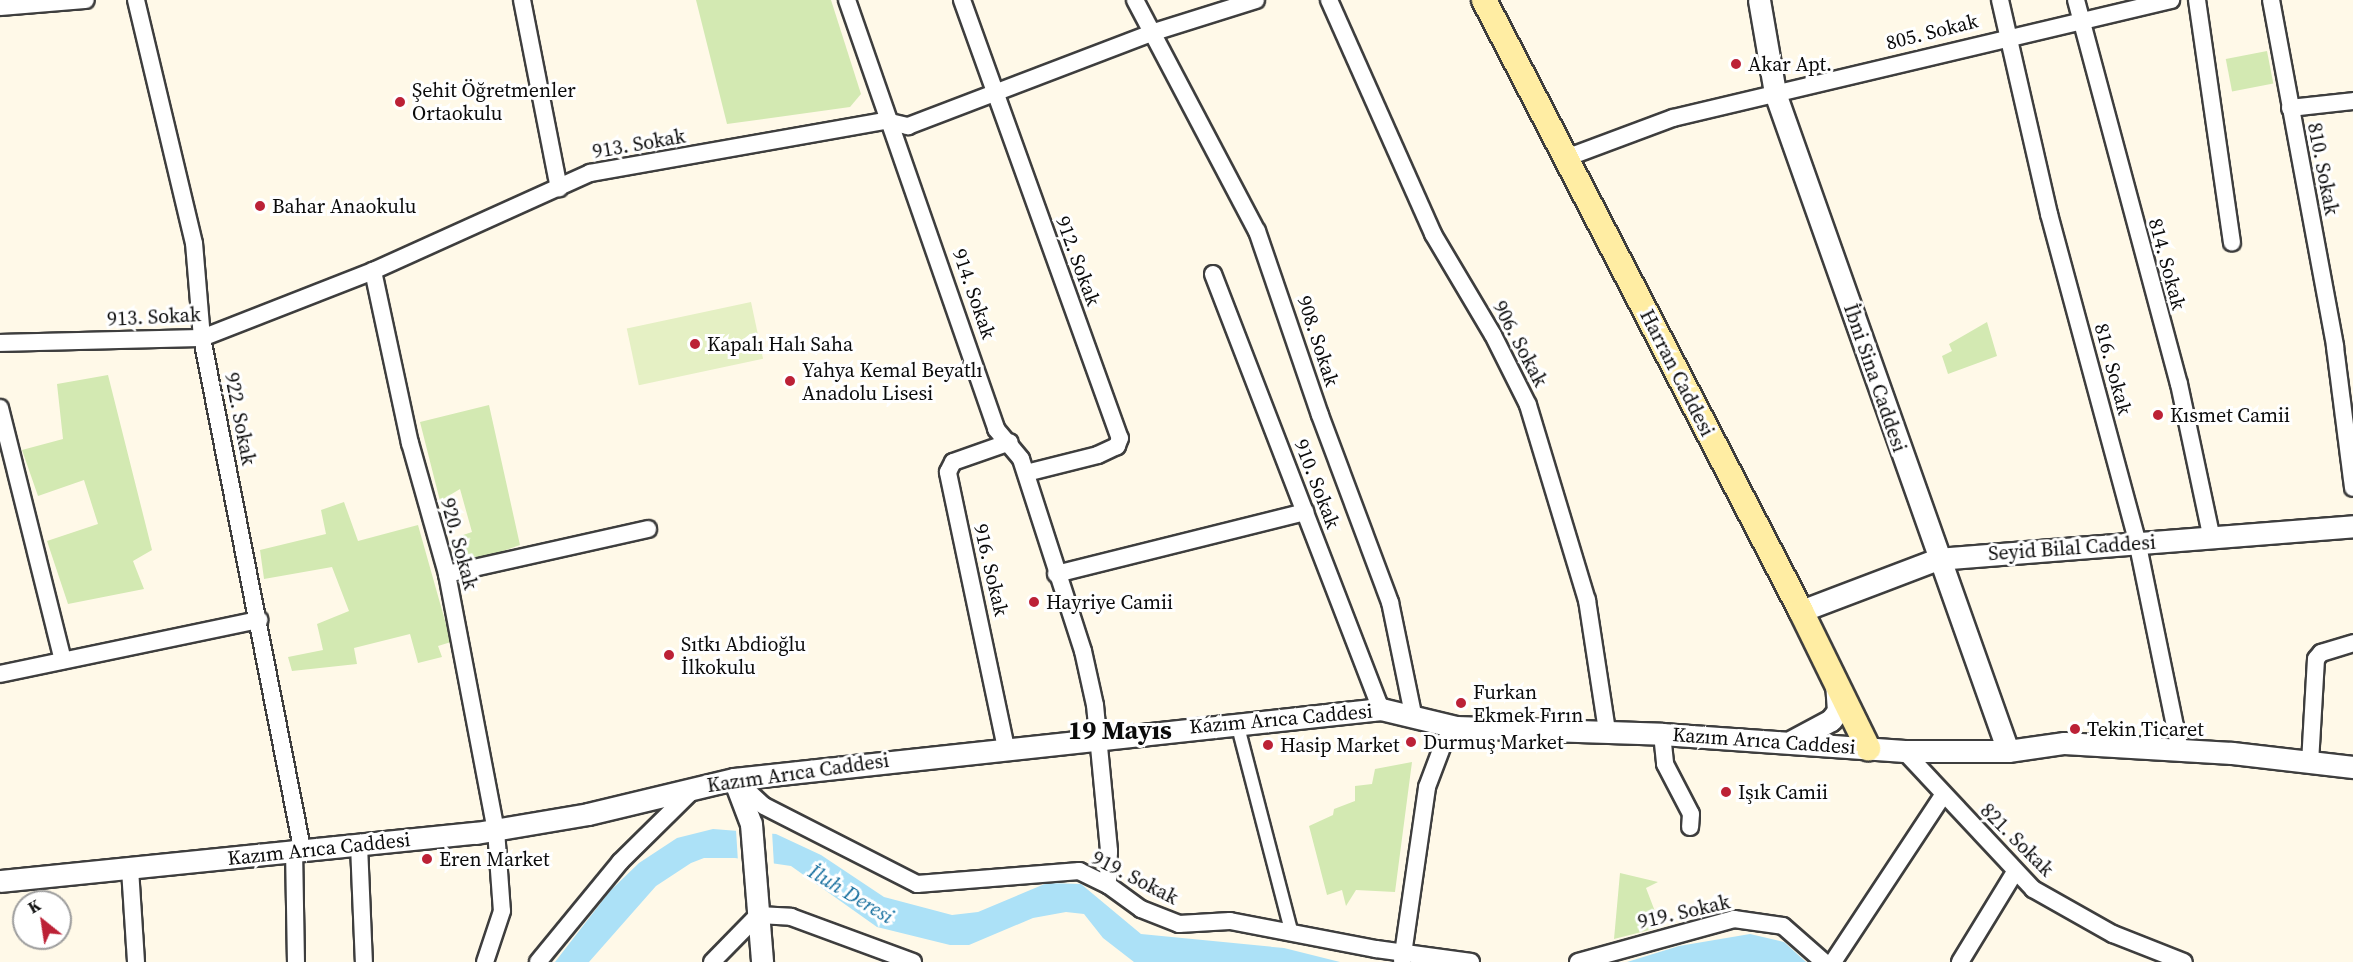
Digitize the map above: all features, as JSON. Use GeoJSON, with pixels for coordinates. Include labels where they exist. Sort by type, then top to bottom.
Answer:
{"type":"FeatureCollection","features":[{"type":"Feature","properties":{"kind":"main road","name":"Harran Caddesi"},"geometry":{"type":"LineString","coordinates":[[1484,0],[1801,611],[1868,748]]}},
{"type":"Feature","properties":{"kind":"street"},"geometry":{"type":"LineString","coordinates":[[0,7],[86,0]]}},
{"type":"Feature","properties":{"kind":"street","name":"922. Sokak"},"geometry":{"type":"LineString","coordinates":[[136,0],[194,243],[202,338],[259,620],[298,848],[296,962]]}},
{"type":"Feature","properties":{"kind":"street"},"geometry":{"type":"LineString","coordinates":[[522,0],[559,188]]}},
{"type":"Feature","properties":{"kind":"street","name":"914. Sokak"},"geometry":{"type":"LineString","coordinates":[[848,0],[886,121],[914,184],[996,429],[1010,442],[1026,473],[1056,574],[1083,651],[1095,705],[1096,737],[1109,851],[1108,885]]}},
{"type":"Feature","properties":{"kind":"street","name":"912. Sokak"},"geometry":{"type":"LineString","coordinates":[[962,0],[1120,438],[1117,446],[1098,455],[1026,473]]}},
{"type":"Feature","properties":{"kind":"street","name":"908. Sokak"},"geometry":{"type":"LineString","coordinates":[[1135,0],[1257,231],[1320,415],[1390,602],[1413,714]]}},
{"type":"Feature","properties":{"kind":"street","name":"913. Sokak"},"geometry":{"type":"LineString","coordinates":[[0,343],[202,338],[373,271],[590,173],[886,121],[908,126],[1151,33],[1257,0]]}},
{"type":"Feature","properties":{"kind":"street","name":"İbni Sina Caddesi"},"geometry":{"type":"LineString","coordinates":[[1759,0],[1775,93],[1938,559],[2008,751]]}},
{"type":"Feature","properties":{"kind":"street","name":"816. Sokak"},"geometry":{"type":"LineString","coordinates":[[2000,0],[2049,214],[2137,541],[2180,751]]}},
{"type":"Feature","properties":{"kind":"street","name":"814. Sokak"},"geometry":{"type":"LineString","coordinates":[[2076,0],[2178,384],[2212,539]]}},
{"type":"Feature","properties":{"kind":"street","name":"805. Sokak"},"geometry":{"type":"LineString","coordinates":[[1566,158],[1673,118],[2008,36],[2081,22],[2171,0]]}},
{"type":"Feature","properties":{"kind":"street"},"geometry":{"type":"LineString","coordinates":[[2197,0],[2232,242]]}},
{"type":"Feature","properties":{"kind":"street","name":"810. Sokak"},"geometry":{"type":"LineString","coordinates":[[2271,0],[2335,347],[2353,488]]}},
{"type":"Feature","properties":{"kind":"street","name":"906. Sokak"},"geometry":{"type":"LineString","coordinates":[[1331,1],[1433,234],[1493,335],[1528,405],[1587,600],[1607,731]]}},
{"type":"Feature","properties":{"kind":"street"},"geometry":{"type":"LineString","coordinates":[[2290,108],[2353,101]]}},
{"type":"Feature","properties":{"kind":"street","name":"920. Sokak"},"geometry":{"type":"LineString","coordinates":[[373,271],[410,443],[447,574],[496,830],[502,911],[485,962]]}},
{"type":"Feature","properties":{"kind":"street","name":"910. Sokak"},"geometry":{"type":"LineString","coordinates":[[1213,274],[1381,710]]}},
{"type":"Feature","properties":{"kind":"street"},"geometry":{"type":"LineString","coordinates":[[0,408],[63,660]]}},
{"type":"Feature","properties":{"kind":"street","name":"916. Sokak"},"geometry":{"type":"LineString","coordinates":[[1006,748],[948,472],[953,462],[1010,442]]}},
{"type":"Feature","properties":{"kind":"street"},"geometry":{"type":"LineString","coordinates":[[1056,574],[1305,512]]}},
{"type":"Feature","properties":{"kind":"street","name":"Seyid Bilal Caddesi"},"geometry":{"type":"LineString","coordinates":[[1801,611],[1938,559],[2137,541],[2212,539],[2353,526]]}},
{"type":"Feature","properties":{"kind":"street"},"geometry":{"type":"LineString","coordinates":[[447,574],[648,529]]}},
{"type":"Feature","properties":{"kind":"street"},"geometry":{"type":"LineString","coordinates":[[0,674],[259,620]]}},
{"type":"Feature","properties":{"kind":"street"},"geometry":{"type":"LineString","coordinates":[[2310,763],[2316,660],[2321,653],[2353,643]]}},
{"type":"Feature","properties":{"kind":"street"},"geometry":{"type":"LineString","coordinates":[[1788,742],[1831,720],[1838,711],[1836,683]]}},
{"type":"Feature","properties":{"kind":"street","name":"Kazım Arıca Caddesi"},"geometry":{"type":"LineString","coordinates":[[0,880],[130,869],[298,848],[359,845],[496,830],[588,814],[735,779],[1096,737],[1381,710],[1413,714],[1456,727],[1607,731],[1904,751],[2008,751],[2064,743],[2180,751],[2353,768]]}},
{"type":"Feature","properties":{"kind":"street"},"geometry":{"type":"LineString","coordinates":[[1237,723],[1292,934]]}},
{"type":"Feature","properties":{"kind":"street"},"geometry":{"type":"LineString","coordinates":[[1403,957],[1427,787],[1444,742],[1456,727]]}},
{"type":"Feature","properties":{"kind":"street"},"geometry":{"type":"LineString","coordinates":[[1662,734],[1665,764],[1691,814],[1690,827]]}},
{"type":"Feature","properties":{"kind":"street","name":"821. Sokak"},"geometry":{"type":"LineString","coordinates":[[1904,751],[2033,889],[2061,907],[2113,934],[2184,962]]}},
{"type":"Feature","properties":{"kind":"street"},"geometry":{"type":"LineString","coordinates":[[735,779],[752,824],[762,962]]}},
{"type":"Feature","properties":{"kind":"street","name":"919. Sokak"},"geometry":{"type":"LineString","coordinates":[[735,779],[764,806],[917,884],[1078,871],[1108,885],[1141,909],[1179,924],[1230,921],[1403,957],[1471,962]]}},
{"type":"Feature","properties":{"kind":"street"},"geometry":{"type":"LineString","coordinates":[[538,962],[620,862],[695,787]]}},
{"type":"Feature","properties":{"kind":"street"},"geometry":{"type":"LineString","coordinates":[[1833,962],[1943,795]]}},
{"type":"Feature","properties":{"kind":"street"},"geometry":{"type":"LineString","coordinates":[[359,845],[364,962]]}},
{"type":"Feature","properties":{"kind":"street"},"geometry":{"type":"LineString","coordinates":[[130,869],[136,962]]}},
{"type":"Feature","properties":{"kind":"street"},"geometry":{"type":"LineString","coordinates":[[1960,962],[2015,872]]}},
{"type":"Feature","properties":{"kind":"street"},"geometry":{"type":"LineString","coordinates":[[712,962],[759,915],[791,917],[913,962]]}},
{"type":"Feature","properties":{"kind":"street","name":"919. Sokak"},"geometry":{"type":"LineString","coordinates":[[1578,962],[1734,919],[1783,926],[1824,962]]}},
{"type":"Feature","properties":{"kind":"green space"},"geometry":{"type":"Polygon","coordinates":[[[696,0],[831,0],[861,94],[850,107],[727,124],[696,0]]]}},
{"type":"Feature","properties":{"kind":"green space"},"geometry":{"type":"Polygon","coordinates":[[[2267,51],[2273,83],[2232,91],[2226,59],[2267,51]]]}},
{"type":"Feature","properties":{"kind":"green space","name":"Kapalı Halı Saha"},"geometry":{"type":"Polygon","coordinates":[[[751,302],[763,359],[639,385],[627,328],[751,302]]]}},
{"type":"Feature","properties":{"kind":"green space"},"geometry":{"type":"Polygon","coordinates":[[[1987,322],[1997,356],[1948,374],[1942,356],[1952,351],[1949,344],[1987,322]]]}},
{"type":"Feature","properties":{"kind":"green space"},"geometry":{"type":"Polygon","coordinates":[[[108,375],[152,550],[133,561],[144,589],[68,604],[47,541],[98,524],[84,480],[38,496],[22,450],[63,439],[57,384],[108,375]]]}},
{"type":"Feature","properties":{"kind":"green space"},"geometry":{"type":"Polygon","coordinates":[[[489,405],[520,545],[458,567],[451,539],[472,532],[460,489],[440,501],[420,422],[489,405]]]}},
{"type":"Feature","properties":{"kind":"green space"},"geometry":{"type":"Polygon","coordinates":[[[344,502],[358,541],[418,525],[451,642],[438,646],[442,657],[418,663],[410,634],[354,648],[357,664],[292,671],[288,657],[323,650],[317,624],[349,611],[332,567],[264,579],[260,550],[326,534],[321,510],[344,502]]]}},
{"type":"Feature","properties":{"kind":"green space"},"geometry":{"type":"Polygon","coordinates":[[[1412,762],[1395,892],[1356,890],[1346,906],[1342,890],[1327,895],[1309,826],[1333,815],[1334,809],[1355,801],[1355,786],[1372,784],[1375,769],[1412,762]]]}},
{"type":"Feature","properties":{"kind":"green space"},"geometry":{"type":"Polygon","coordinates":[[[1620,873],[1658,882],[1646,888],[1661,927],[1614,939],[1620,873]]]}},
{"type":"Feature","properties":{"kind":"water","name":"İluh Deresi"},"geometry":{"type":"Polygon","coordinates":[[[713,829],[776,834],[821,855],[884,897],[952,915],[978,912],[1047,883],[1081,884],[1141,934],[1284,948],[1340,962],[1134,962],[1103,938],[1084,914],[1066,912],[1033,918],[969,945],[950,945],[877,927],[791,866],[735,858],[704,858],[691,863],[656,886],[589,962],[555,962],[610,891],[639,863],[677,838],[713,829]]]}},
{"type":"Feature","properties":{"kind":"water"},"geometry":{"type":"Polygon","coordinates":[[[1750,934],[1784,942],[1806,962],[1627,962],[1679,946],[1750,934]]]}},
{"type":"Feature","properties":{"kind":"pier"},"geometry":{"type":"Polygon","coordinates":[[[736,830],[772,831],[774,866],[738,862],[736,830]]]}},
{"type":"Feature","properties":{"kind":"place","name":"Akar Apt."},"geometry":{"type":"Point","coordinates":[1736,64]}},
{"type":"Feature","properties":{"kind":"place","name":"Şehit Öğretmenler Ortaokulu"},"geometry":{"type":"Point","coordinates":[400,102]}},
{"type":"Feature","properties":{"kind":"place","name":"Bahar Anaokulu"},"geometry":{"type":"Point","coordinates":[260,206]}},
{"type":"Feature","properties":{"kind":"place","name":"Kapalı Halı Saha"},"geometry":{"type":"Point","coordinates":[695,344]}},
{"type":"Feature","properties":{"kind":"place","name":"Yahya Kemal Beyatlı Anadolu Lisesi"},"geometry":{"type":"Point","coordinates":[790,381]}},
{"type":"Feature","properties":{"kind":"place","name":"Kısmet Camii"},"geometry":{"type":"Point","coordinates":[2158,415]}},
{"type":"Feature","properties":{"kind":"place","name":"Hayriye Camii"},"geometry":{"type":"Point","coordinates":[1034,602]}},
{"type":"Feature","properties":{"kind":"place","name":"Sıtkı Abdioğlu İlkokulu"},"geometry":{"type":"Point","coordinates":[669,655]}},
{"type":"Feature","properties":{"kind":"place","name":"Furkan Ekmek Fırın"},"geometry":{"type":"Point","coordinates":[1461,703]}},
{"type":"Feature","properties":{"kind":"place","name":"Tekin Ticaret"},"geometry":{"type":"Point","coordinates":[2075,729]}},
{"type":"Feature","properties":{"kind":"place","name":"Durmuş Market"},"geometry":{"type":"Point","coordinates":[1411,742]}},
{"type":"Feature","properties":{"kind":"place","name":"Hasip Market"},"geometry":{"type":"Point","coordinates":[1268,745]}},
{"type":"Feature","properties":{"kind":"place","name":"Işık Camii"},"geometry":{"type":"Point","coordinates":[1726,792]}},
{"type":"Feature","properties":{"kind":"place","name":"Eren Market"},"geometry":{"type":"Point","coordinates":[427,859]}},
{"type":"Feature","properties":{"kind":"district","name":"19 Mayıs"},"geometry":{"type":"Point","coordinates":[1120,731]}}]}
